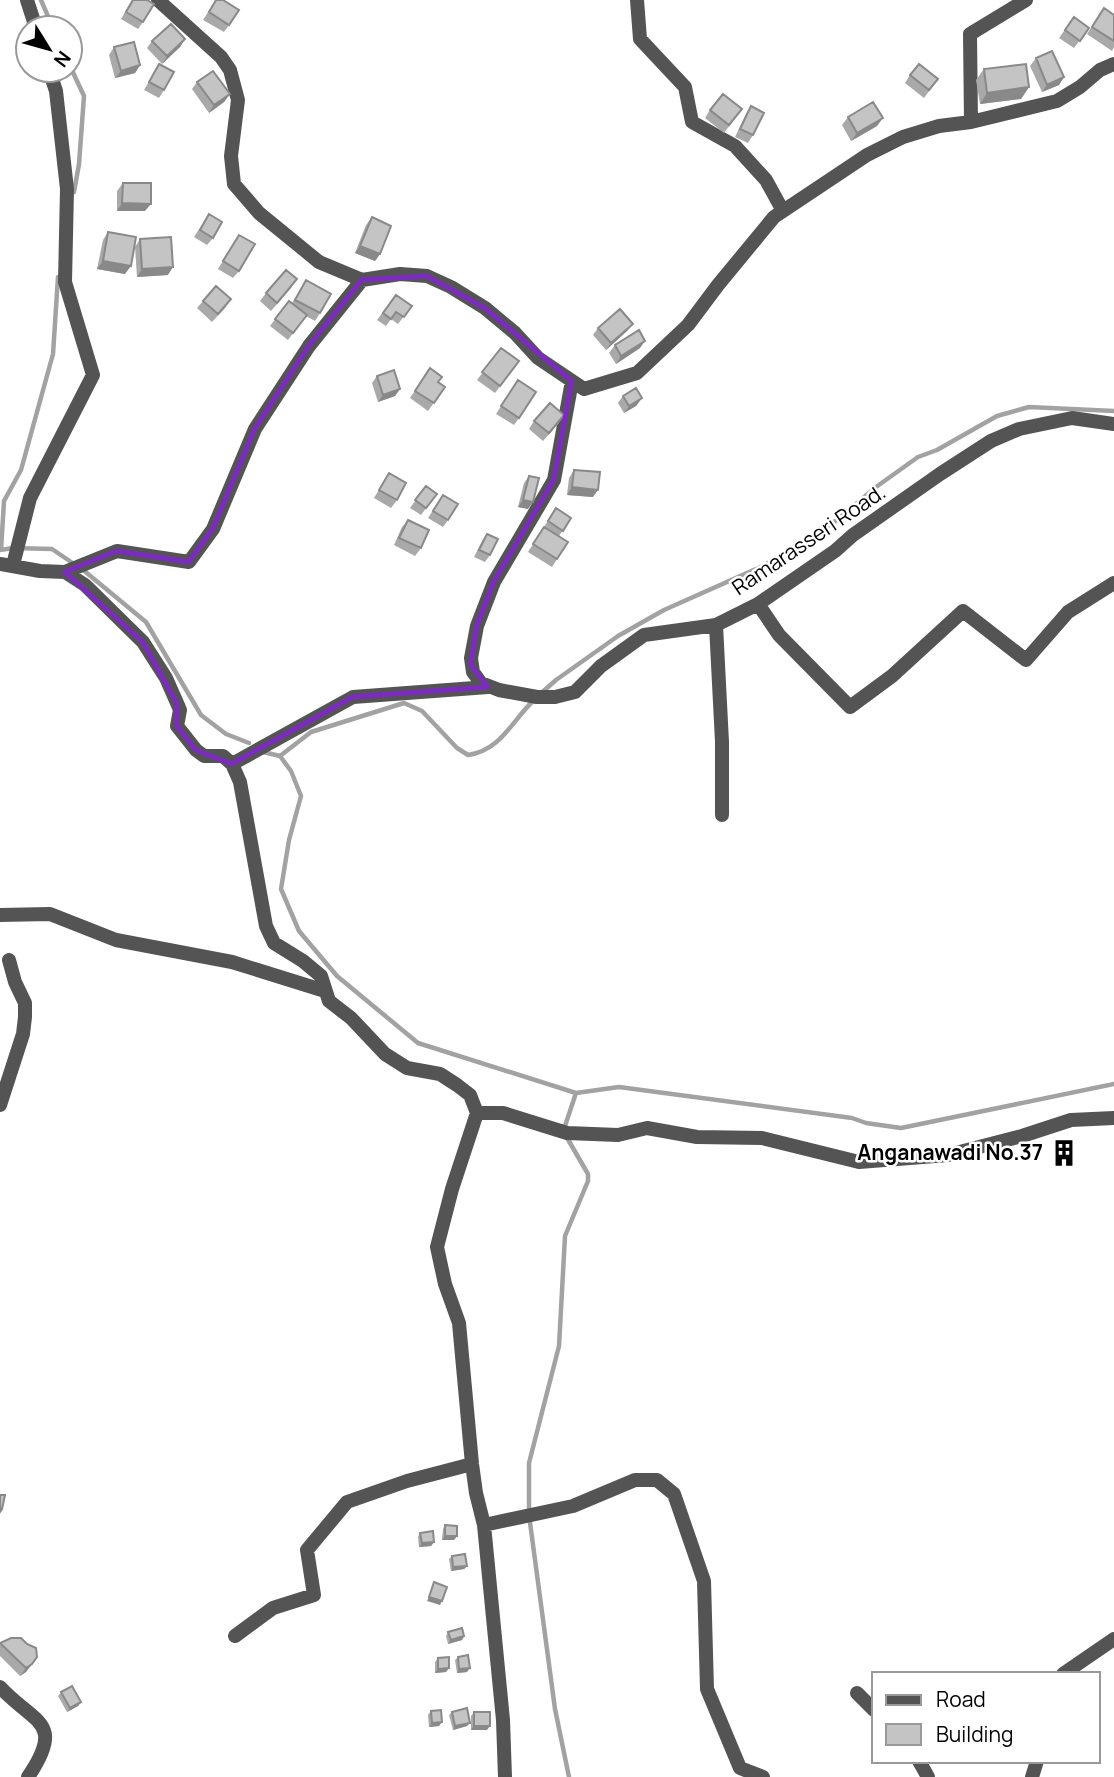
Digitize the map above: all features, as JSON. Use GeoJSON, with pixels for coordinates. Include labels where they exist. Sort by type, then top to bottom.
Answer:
{"type":"FeatureCollection","features":[{"type":"Feature","properties":{"kind":"street"},"geometry":{"type":"LineString","coordinates":[[158,0],[220,57],[230,70],[238,100],[232,156],[234,184],[259,213],[319,262],[362,280],[400,274],[427,276],[451,288],[485,308],[515,333],[538,358],[584,389],[637,373],[688,325],[774,217],[867,155],[903,137],[939,126],[1057,101],[1100,70],[1114,64]]}},
{"type":"Feature","properties":{"kind":"street"},"geometry":{"type":"LineString","coordinates":[[638,0],[640,39],[685,87],[692,122],[735,146],[766,180],[783,211]]}},
{"type":"Feature","properties":{"kind":"street"},"geometry":{"type":"LineString","coordinates":[[971,121],[970,34],[1026,0]]}},
{"type":"Feature","properties":{"kind":"street"},"geometry":{"type":"LineString","coordinates":[[54,84],[67,189],[65,282],[93,375],[30,498],[6,565],[65,572],[117,551],[189,562],[213,529],[255,429],[309,346],[362,280]]}},
{"type":"Feature","properties":{"kind":"street"},"geometry":{"type":"LineString","coordinates":[[488,687],[477,678],[471,665],[477,626],[494,582],[554,480],[572,381]]}},
{"type":"Feature","properties":{"kind":"street","name":"Ramarasseri Road."},"geometry":{"type":"LineString","coordinates":[[232,764],[353,697],[488,687],[545,698],[571,694],[601,666],[644,635],[716,625],[758,604],[940,474],[991,441],[1019,429],[1072,418],[1114,424]]}},
{"type":"Feature","properties":{"kind":"street"},"geometry":{"type":"LineString","coordinates":[[65,572],[85,585],[143,642],[166,678],[177,702],[180,710],[177,726],[196,750],[204,756],[223,756],[232,764],[240,782],[266,926],[274,943],[321,976],[329,1001],[351,1018],[384,1054],[407,1068],[440,1074],[449,1079],[470,1095],[477,1113],[452,1189],[437,1247],[444,1284],[458,1323],[472,1464],[484,1525],[503,1720],[505,1777]]}},
{"type":"Feature","properties":{"kind":"street"},"geometry":{"type":"LineString","coordinates":[[758,604],[779,635],[850,707],[892,676],[963,611],[1026,660],[1068,612],[1114,583]]}},
{"type":"Feature","properties":{"kind":"street"},"geometry":{"type":"LineString","coordinates":[[716,625],[722,742],[722,815]]}},
{"type":"Feature","properties":{"kind":"street"},"geometry":{"type":"LineString","coordinates":[[0,915],[50,914],[116,940],[232,962],[325,991]]}},
{"type":"Feature","properties":{"kind":"street"},"geometry":{"type":"LineString","coordinates":[[0,1105],[23,1034],[25,1017],[25,1003],[9,960]]}},
{"type":"Feature","properties":{"kind":"street"},"geometry":{"type":"LineString","coordinates":[[477,1113],[503,1113],[564,1132],[618,1135],[647,1128],[697,1137],[762,1138],[856,1161],[948,1156],[1071,1120],[1114,1118]]}},
{"type":"Feature","properties":{"kind":"street"},"geometry":{"type":"LineString","coordinates":[[235,1636],[273,1608],[314,1595],[307,1550],[347,1502],[407,1481],[472,1464]]}},
{"type":"Feature","properties":{"kind":"street"},"geometry":{"type":"LineString","coordinates":[[484,1525],[573,1506],[635,1480],[657,1480],[674,1494],[704,1581],[707,1689],[740,1768],[762,1777]]}},
{"type":"Feature","properties":{"kind":"street"},"geometry":{"type":"LineString","coordinates":[[1066,1672],[1114,1639]]}},
{"type":"Feature","properties":{"kind":"street"},"geometry":{"type":"LineString","coordinates":[[0,1687],[33,1714],[45,1731],[47,1739],[28,1777]]}},
{"type":"Feature","properties":{"kind":"street"},"geometry":{"type":"LineString","coordinates":[[857,1693],[872,1708]]}},
{"type":"Feature","properties":{"kind":"highlighted area"},"geometry":{"type":"Polygon","coordinates":[[[427,276],[485,308],[572,381],[554,480],[494,582],[477,626],[471,665],[488,687],[353,697],[232,764],[196,750],[177,726],[177,703],[143,642],[65,572],[117,551],[189,562],[213,529],[255,429],[309,346],[362,280],[427,276]]]}},
{"type":"Feature","properties":{"kind":"building"},"geometry":{"type":"Polygon","coordinates":[[[133,0],[147,0],[154,4],[143,22],[126,12],[133,0]]]}},
{"type":"Feature","properties":{"kind":"building"},"geometry":{"type":"Polygon","coordinates":[[[216,0],[223,0],[239,10],[229,25],[209,12],[216,0]]]}},
{"type":"Feature","properties":{"kind":"building"},"geometry":{"type":"Polygon","coordinates":[[[1104,8],[1114,15],[1114,41],[1092,27],[1104,8]]]}},
{"type":"Feature","properties":{"kind":"building"},"geometry":{"type":"Polygon","coordinates":[[[1074,17],[1089,28],[1080,41],[1065,30],[1074,17]]]}},
{"type":"Feature","properties":{"kind":"building"},"geometry":{"type":"Polygon","coordinates":[[[171,24],[185,39],[167,56],[152,41],[171,24]]]}},
{"type":"Feature","properties":{"kind":"building"},"geometry":{"type":"Polygon","coordinates":[[[134,42],[140,65],[121,71],[114,47],[134,42]]]}},
{"type":"Feature","properties":{"kind":"building"},"geometry":{"type":"Polygon","coordinates":[[[1052,51],[1064,77],[1047,85],[1036,58],[1052,51]]]}},
{"type":"Feature","properties":{"kind":"building"},"geometry":{"type":"Polygon","coordinates":[[[159,64],[174,72],[164,90],[149,82],[159,64]]]}},
{"type":"Feature","properties":{"kind":"building"},"geometry":{"type":"Polygon","coordinates":[[[919,64],[938,79],[929,90],[910,75],[919,64]]]}},
{"type":"Feature","properties":{"kind":"building"},"geometry":{"type":"Polygon","coordinates":[[[1026,64],[1029,87],[987,93],[984,69],[1026,64]]]}},
{"type":"Feature","properties":{"kind":"building"},"geometry":{"type":"Polygon","coordinates":[[[213,71],[230,94],[214,105],[197,82],[213,71]]]}},
{"type":"Feature","properties":{"kind":"building"},"geometry":{"type":"Polygon","coordinates":[[[723,94],[742,109],[729,125],[710,110],[723,94]]]}},
{"type":"Feature","properties":{"kind":"building"},"geometry":{"type":"Polygon","coordinates":[[[873,102],[883,118],[857,133],[848,117],[873,102]]]}},
{"type":"Feature","properties":{"kind":"building"},"geometry":{"type":"Polygon","coordinates":[[[751,106],[764,113],[753,135],[740,129],[751,106]]]}},
{"type":"Feature","properties":{"kind":"building"},"geometry":{"type":"Polygon","coordinates":[[[123,183],[151,183],[151,204],[122,203],[123,183]]]}},
{"type":"Feature","properties":{"kind":"building"},"geometry":{"type":"Polygon","coordinates":[[[209,214],[222,222],[213,238],[200,230],[209,214]]]}},
{"type":"Feature","properties":{"kind":"building"},"geometry":{"type":"Polygon","coordinates":[[[372,217],[391,226],[380,254],[360,246],[372,217]]]}},
{"type":"Feature","properties":{"kind":"building"},"geometry":{"type":"Polygon","coordinates":[[[108,232],[136,237],[131,266],[103,261],[108,232]]]}},
{"type":"Feature","properties":{"kind":"building"},"geometry":{"type":"Polygon","coordinates":[[[239,235],[255,244],[239,271],[223,261],[239,235]]]}},
{"type":"Feature","properties":{"kind":"building"},"geometry":{"type":"Polygon","coordinates":[[[171,237],[173,267],[142,269],[140,239],[171,237]]]}},
{"type":"Feature","properties":{"kind":"building"},"geometry":{"type":"Polygon","coordinates":[[[286,270],[297,279],[277,303],[266,293],[286,270]]]}},
{"type":"Feature","properties":{"kind":"building"},"geometry":{"type":"Polygon","coordinates":[[[306,280],[331,294],[320,313],[295,300],[306,280]]]}},
{"type":"Feature","properties":{"kind":"building"},"geometry":{"type":"Polygon","coordinates":[[[216,286],[231,299],[218,314],[203,301],[216,286]]]}},
{"type":"Feature","properties":{"kind":"building"},"geometry":{"type":"Polygon","coordinates":[[[396,295],[412,306],[404,317],[396,312],[391,319],[383,313],[396,295]]]}},
{"type":"Feature","properties":{"kind":"building"},"geometry":{"type":"Polygon","coordinates":[[[289,301],[307,315],[293,333],[275,319],[289,301]]]}},
{"type":"Feature","properties":{"kind":"building"},"geometry":{"type":"Polygon","coordinates":[[[620,309],[633,324],[611,343],[598,328],[620,309]]]}},
{"type":"Feature","properties":{"kind":"building"},"geometry":{"type":"Polygon","coordinates":[[[639,330],[645,341],[621,356],[615,345],[639,330]]]}},
{"type":"Feature","properties":{"kind":"building"},"geometry":{"type":"Polygon","coordinates":[[[501,348],[519,361],[500,386],[482,372],[501,348]]]}},
{"type":"Feature","properties":{"kind":"building"},"geometry":{"type":"Polygon","coordinates":[[[430,368],[442,377],[438,382],[445,387],[434,403],[415,391],[430,368]]]}},
{"type":"Feature","properties":{"kind":"building"},"geometry":{"type":"Polygon","coordinates":[[[394,370],[400,389],[383,395],[377,376],[394,370]]]}},
{"type":"Feature","properties":{"kind":"building"},"geometry":{"type":"Polygon","coordinates":[[[518,380],[536,392],[519,418],[501,406],[518,380]]]}},
{"type":"Feature","properties":{"kind":"building"},"geometry":{"type":"Polygon","coordinates":[[[636,388],[642,398],[629,406],[623,396],[636,388]]]}},
{"type":"Feature","properties":{"kind":"building"},"geometry":{"type":"Polygon","coordinates":[[[550,403],[564,415],[549,433],[534,421],[550,403]]]}},
{"type":"Feature","properties":{"kind":"building"},"geometry":{"type":"Polygon","coordinates":[[[574,470],[600,472],[598,490],[572,487],[574,470]]]}},
{"type":"Feature","properties":{"kind":"building"},"geometry":{"type":"Polygon","coordinates":[[[389,473],[406,483],[397,500],[379,490],[389,473]]]}},
{"type":"Feature","properties":{"kind":"building"},"geometry":{"type":"Polygon","coordinates":[[[529,476],[539,478],[533,502],[523,500],[529,476]]]}},
{"type":"Feature","properties":{"kind":"building"},"geometry":{"type":"Polygon","coordinates":[[[426,486],[437,494],[426,508],[415,500],[426,486]]]}},
{"type":"Feature","properties":{"kind":"building"},"geometry":{"type":"Polygon","coordinates":[[[443,495],[458,504],[448,520],[433,511],[443,495]]]}},
{"type":"Feature","properties":{"kind":"building"},"geometry":{"type":"Polygon","coordinates":[[[556,508],[571,518],[563,531],[548,521],[556,508]]]}},
{"type":"Feature","properties":{"kind":"building"},"geometry":{"type":"Polygon","coordinates":[[[408,520],[429,530],[421,548],[399,538],[408,520]]]}},
{"type":"Feature","properties":{"kind":"building"},"geometry":{"type":"Polygon","coordinates":[[[544,527],[568,542],[557,559],[533,544],[544,527]]]}},
{"type":"Feature","properties":{"kind":"building"},"geometry":{"type":"Polygon","coordinates":[[[487,534],[498,539],[490,555],[479,550],[487,534]]]}},
{"type":"Feature","properties":{"kind":"building","name":"Anganawadi No.37"},"geometry":{"type":"Polygon","coordinates":[[[1064,1140],[1074,1144],[1068,1157],[1059,1153],[1064,1140]]]}},
{"type":"Feature","properties":{"kind":"building"},"geometry":{"type":"Polygon","coordinates":[[[0,1495],[5,1495],[0,1512],[0,1495]]]}},
{"type":"Feature","properties":{"kind":"building"},"geometry":{"type":"Polygon","coordinates":[[[445,1525],[457,1526],[457,1536],[445,1536],[445,1525]]]}},
{"type":"Feature","properties":{"kind":"building"},"geometry":{"type":"Polygon","coordinates":[[[433,1531],[434,1542],[422,1543],[420,1533],[433,1531]]]}},
{"type":"Feature","properties":{"kind":"building"},"geometry":{"type":"Polygon","coordinates":[[[465,1554],[467,1566],[453,1567],[452,1556],[465,1554]]]}},
{"type":"Feature","properties":{"kind":"building"},"geometry":{"type":"Polygon","coordinates":[[[434,1582],[447,1587],[442,1601],[429,1597],[434,1582]]]}},
{"type":"Feature","properties":{"kind":"building"},"geometry":{"type":"Polygon","coordinates":[[[462,1628],[464,1636],[451,1640],[448,1632],[462,1628]]]}},
{"type":"Feature","properties":{"kind":"building"},"geometry":{"type":"Polygon","coordinates":[[[11,1638],[21,1638],[36,1648],[37,1657],[26,1668],[0,1643],[11,1638]]]}},
{"type":"Feature","properties":{"kind":"building"},"geometry":{"type":"Polygon","coordinates":[[[468,1655],[470,1668],[459,1669],[458,1657],[468,1655]]]}},
{"type":"Feature","properties":{"kind":"building"},"geometry":{"type":"Polygon","coordinates":[[[449,1657],[449,1668],[438,1669],[438,1658],[449,1657]]]}},
{"type":"Feature","properties":{"kind":"building"},"geometry":{"type":"Polygon","coordinates":[[[72,1686],[81,1702],[70,1708],[61,1692],[72,1686]]]}},
{"type":"Feature","properties":{"kind":"building"},"geometry":{"type":"Polygon","coordinates":[[[467,1708],[470,1723],[455,1726],[452,1712],[467,1708]]]}},
{"type":"Feature","properties":{"kind":"building"},"geometry":{"type":"Polygon","coordinates":[[[441,1710],[442,1722],[432,1723],[431,1711],[441,1710]]]}},
{"type":"Feature","properties":{"kind":"building"},"geometry":{"type":"Polygon","coordinates":[[[474,1712],[490,1712],[490,1726],[474,1726],[474,1712]]]}},
{"type":"Feature","properties":{"kind":"waterway"},"geometry":{"type":"LineString","coordinates":[[41,0],[47,14]]}},
{"type":"Feature","properties":{"kind":"waterway"},"geometry":{"type":"LineString","coordinates":[[74,192],[84,96],[78,84]]}},
{"type":"Feature","properties":{"kind":"waterway"},"geometry":{"type":"LineString","coordinates":[[1,550],[4,501],[21,470],[53,354],[58,277]]}},
{"type":"Feature","properties":{"kind":"waterway"},"geometry":{"type":"LineString","coordinates":[[539,695],[618,636],[664,610],[765,565],[837,520],[876,487],[918,457],[937,450],[997,416],[1029,407],[1114,411]]}},
{"type":"Feature","properties":{"kind":"waterway"},"geometry":{"type":"LineString","coordinates":[[0,550],[52,549],[74,564]]}},
{"type":"Feature","properties":{"kind":"waterway"},"geometry":{"type":"LineString","coordinates":[[82,569],[146,622],[201,715],[226,734],[249,743]]}},
{"type":"Feature","properties":{"kind":"waterway"},"geometry":{"type":"LineString","coordinates":[[280,756],[311,732],[404,703],[422,711],[457,748],[468,755],[498,741],[533,701]]}},
{"type":"Feature","properties":{"kind":"waterway"},"geometry":{"type":"LineString","coordinates":[[263,752],[280,756],[291,771],[301,796],[289,840],[281,889],[299,931],[337,976],[418,1043],[576,1093],[619,1087],[852,1118],[901,1128],[1114,1084]]}},
{"type":"Feature","properties":{"kind":"waterway"},"geometry":{"type":"LineString","coordinates":[[564,1129],[576,1093]]}},
{"type":"Feature","properties":{"kind":"waterway"},"geometry":{"type":"LineString","coordinates":[[566,1136],[588,1174],[588,1181],[565,1236],[559,1346],[529,1463],[529,1515],[555,1709],[569,1777]]}},
{"type":"Feature","properties":{"kind":"place","name":"Anganawadi No.37"},"geometry":{"type":"Point","coordinates":[1064,1153]}}]}
